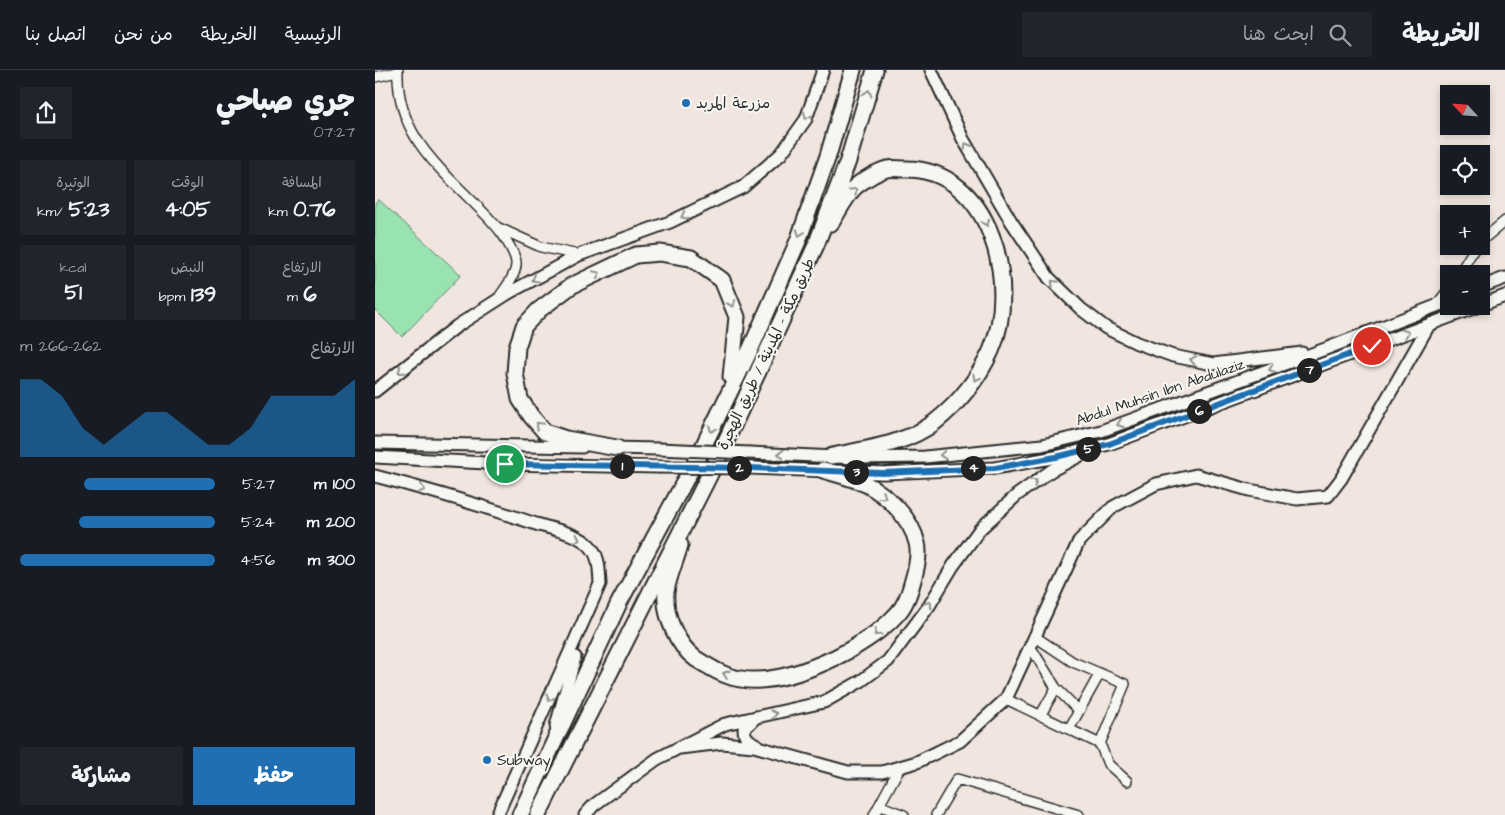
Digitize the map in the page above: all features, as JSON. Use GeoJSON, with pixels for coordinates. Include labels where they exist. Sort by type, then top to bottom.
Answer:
{"type":"FeatureCollection","features":[{"type":"Feature","properties":{"kind":"highway","name":"طريق مكة - المدينة / طريق الهجرة"},"geometry":{"type":"LineString","coordinates":[[549,751],[619,603],[701,451],[798,240],[828,156],[853,70]]}},
{"type":"Feature","properties":{"kind":"highway","name":"طريق مكة - المدينة / طريق الهجرة"},"geometry":{"type":"LineString","coordinates":[[539,815],[691,508],[720,454],[816,245],[848,161],[875,70]]}},
{"type":"Feature","properties":{"kind":"highway"},"geometry":{"type":"LineString","coordinates":[[816,245],[855,188],[886,169],[920,169],[943,176],[965,192],[982,212],[995,250],[1002,284],[1001,313],[991,350],[971,388],[934,423],[896,442],[831,456]]}},
{"type":"Feature","properties":{"kind":"highway"},"geometry":{"type":"LineString","coordinates":[[617,448],[566,439],[545,432],[520,399],[515,373],[517,347],[524,326],[539,310],[571,286],[636,255],[661,253],[691,258],[723,280],[737,317],[734,357],[727,397]]}},
{"type":"Feature","properties":{"kind":"highway"},"geometry":{"type":"LineString","coordinates":[[691,508],[666,593],[669,620],[681,645],[706,665],[741,679],[769,679],[829,662],[872,638],[899,613],[910,593],[916,570],[917,544],[908,523],[891,502],[865,484],[823,470]]}},
{"type":"Feature","properties":{"kind":"highway"},"geometry":{"type":"LineString","coordinates":[[520,813],[549,751]]}},
{"type":"Feature","properties":{"kind":"main road"},"geometry":{"type":"LineString","coordinates":[[375,391],[457,326],[497,300],[579,255],[670,222],[743,187],[781,154],[806,119],[823,70]]}},
{"type":"Feature","properties":{"kind":"main road"},"geometry":{"type":"LineString","coordinates":[[931,70],[963,139],[1011,221],[1049,278],[1081,309],[1106,328],[1137,344],[1173,356],[1213,364],[1263,359],[1328,348]]}},
{"type":"Feature","properties":{"kind":"main road"},"geometry":{"type":"LineString","coordinates":[[1490,284],[1505,278]]}},
{"type":"Feature","properties":{"kind":"main road","name":"Abdul Muhsin Ibn Abdulaziz"},"geometry":{"type":"LineString","coordinates":[[1490,302],[1505,296]]}},
{"type":"Feature","properties":{"kind":"main road","name":"Abdul Muhsin Ibn Abdulaziz"},"geometry":{"type":"LineString","coordinates":[[375,443],[659,449],[831,456],[925,456],[1042,445],[1101,431],[1440,305]]}},
{"type":"Feature","properties":{"kind":"main road","name":"Abdul Muhsin Ibn Abdulaziz"},"geometry":{"type":"LineString","coordinates":[[375,457],[505,464],[911,473],[995,468],[1096,448],[1456,315]]}},
{"type":"Feature","properties":{"kind":"main road"},"geometry":{"type":"LineString","coordinates":[[680,748],[723,743],[759,747],[848,772],[882,772],[917,762],[960,741],[1006,699],[1079,541],[1113,507],[1156,484],[1195,475],[1249,490],[1297,499],[1328,496],[1346,472],[1429,325]]}},
{"type":"Feature","properties":{"kind":"main road"},"geometry":{"type":"LineString","coordinates":[[585,815],[593,805],[657,759],[725,724],[824,702],[861,681],[889,661],[929,606],[953,566],[980,529],[1017,494],[1052,470],[1096,448]]}},
{"type":"Feature","properties":{"kind":"main road"},"geometry":{"type":"LineString","coordinates":[[375,476],[490,508],[559,532],[587,544],[595,552],[599,564],[600,584],[497,815]]}},
{"type":"Feature","properties":{"kind":"main road"},"geometry":{"type":"LineString","coordinates":[[549,751],[587,614]]}},
{"type":"Feature","properties":{"kind":"main road"},"geometry":{"type":"LineString","coordinates":[[754,718],[744,729],[744,733],[749,741],[759,747]]}},
{"type":"Feature","properties":{"kind":"street"},"geometry":{"type":"LineString","coordinates":[[375,77],[398,71],[400,102],[410,129],[425,154],[499,228],[516,262],[514,274],[497,300]]}},
{"type":"Feature","properties":{"kind":"street"},"geometry":{"type":"LineString","coordinates":[[1490,234],[1505,221]]}},
{"type":"Feature","properties":{"kind":"street"},"geometry":{"type":"LineString","coordinates":[[499,228],[541,247],[579,255]]}},
{"type":"Feature","properties":{"kind":"street"},"geometry":{"type":"LineString","coordinates":[[1434,308],[1440,300]]}},
{"type":"Feature","properties":{"kind":"street"},"geometry":{"type":"LineString","coordinates":[[1032,641],[1099,675],[1125,685],[1099,744]]}},
{"type":"Feature","properties":{"kind":"street"},"geometry":{"type":"LineString","coordinates":[[1032,641],[1056,688],[1079,711]]}},
{"type":"Feature","properties":{"kind":"street"},"geometry":{"type":"LineString","coordinates":[[1069,730],[1099,675]]}},
{"type":"Feature","properties":{"kind":"street"},"geometry":{"type":"LineString","coordinates":[[1040,716],[1056,688]]}},
{"type":"Feature","properties":{"kind":"street"},"geometry":{"type":"LineString","coordinates":[[1006,699],[1099,744],[1107,764],[1127,781]]}},
{"type":"Feature","properties":{"kind":"street"},"geometry":{"type":"LineString","coordinates":[[874,815],[881,806],[900,767]]}},
{"type":"Feature","properties":{"kind":"street"},"geometry":{"type":"LineString","coordinates":[[936,815],[957,779],[1079,815]]}},
{"type":"Feature","properties":{"kind":"street"},"geometry":{"type":"LineString","coordinates":[[881,806],[904,815]]}},
{"type":"Feature","properties":{"kind":"green space"},"geometry":{"type":"Polygon","coordinates":[[[378,199],[461,275],[402,337],[375,310],[375,203],[378,199]]]}},
{"type":"Feature","properties":{"kind":"place","name":"مزرعة المربد"},"geometry":{"type":"Point","coordinates":[686,103]}},
{"type":"Feature","properties":{"kind":"place","name":"Subway"},"geometry":{"type":"Point","coordinates":[487,760]}},
{"type":"Feature","properties":{"kind":"route"},"geometry":{"type":"LineString","coordinates":[[505,464],[750,468],[883,473],[995,468],[1056,457],[1109,444],[1372,346]]}}]}
